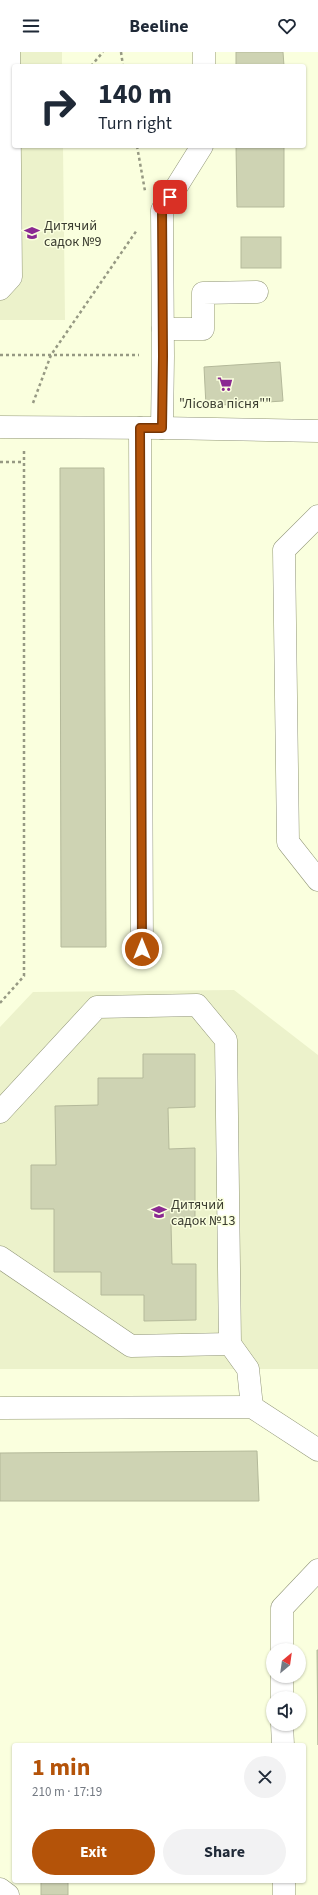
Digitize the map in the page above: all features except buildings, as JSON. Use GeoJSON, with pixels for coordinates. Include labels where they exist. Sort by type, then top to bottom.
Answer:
{"type":"FeatureCollection","features":[{"type":"Feature","properties":{"kind":"lane"},"geometry":{"type":"LineString","coordinates":[[0,289],[11,277],[9,52]]}},
{"type":"Feature","properties":{"kind":"lane"},"geometry":{"type":"LineString","coordinates":[[204,52],[204,64]]}},
{"type":"Feature","properties":{"kind":"lane"},"geometry":{"type":"LineString","coordinates":[[162,428],[162,210],[201,148]]}},
{"type":"Feature","properties":{"kind":"lane"},"geometry":{"type":"LineString","coordinates":[[162,330],[203,329],[203,293],[257,292]]}},
{"type":"Feature","properties":{"kind":"lane"},"geometry":{"type":"LineString","coordinates":[[0,427],[318,431]]}},
{"type":"Feature","properties":{"kind":"lane"},"geometry":{"type":"LineString","coordinates":[[140,428],[142,949]]}},
{"type":"Feature","properties":{"kind":"lane"},"geometry":{"type":"LineString","coordinates":[[318,516],[284,550],[288,842],[318,880]]}},
{"type":"Feature","properties":{"kind":"lane"},"geometry":{"type":"LineString","coordinates":[[0,1112],[97,1006],[197,1005],[226,1040],[230,1344],[248,1369],[252,1407]]}},
{"type":"Feature","properties":{"kind":"lane"},"geometry":{"type":"LineString","coordinates":[[0,1257],[131,1346],[230,1344]]}},
{"type":"Feature","properties":{"kind":"lane"},"geometry":{"type":"LineString","coordinates":[[0,1408],[252,1407],[318,1450]]}},
{"type":"Feature","properties":{"kind":"lane"},"geometry":{"type":"LineString","coordinates":[[282,1643],[282,1608],[318,1570]]}},
{"type":"Feature","properties":{"kind":"lane"},"geometry":{"type":"LineString","coordinates":[[282,1731],[283,1743]]}},
{"type":"Feature","properties":{"kind":"lane"},"geometry":{"type":"LineString","coordinates":[[284,1883],[284,1895]]}},
{"type":"Feature","properties":{"kind":"lane"},"geometry":{"type":"LineString","coordinates":[[0,1889],[8,1895]]}},
{"type":"Feature","properties":{"kind":"path"},"geometry":{"type":"LineString","coordinates":[[93,64],[103,52]]}},
{"type":"Feature","properties":{"kind":"path"},"geometry":{"type":"LineString","coordinates":[[121,52],[123,64]]}},
{"type":"Feature","properties":{"kind":"path"},"geometry":{"type":"LineString","coordinates":[[137,148],[146,198]]}},
{"type":"Feature","properties":{"kind":"path"},"geometry":{"type":"LineString","coordinates":[[0,1003],[24,976],[24,427],[51,355],[140,226]]}},
{"type":"Feature","properties":{"kind":"path"},"geometry":{"type":"LineString","coordinates":[[0,355],[163,356]]}},
{"type":"Feature","properties":{"kind":"path"},"geometry":{"type":"LineString","coordinates":[[0,462],[24,462]]}},
{"type":"Feature","properties":{"kind":"shaded area","name":"Дитячий садок №9"},"geometry":{"type":"Polygon","coordinates":[[[0,52],[62,52],[62,64],[12,64],[12,148],[63,148],[65,320],[0,320],[0,52]]]}},
{"type":"Feature","properties":{"kind":"shaded area","name":"Дитячий садок №13"},"geometry":{"type":"Polygon","coordinates":[[[234,990],[318,1055],[318,1369],[0,1369],[0,1027],[33,992],[234,990]]]}},
{"type":"Feature","properties":{"kind":"place","name":"Дитячий садок №9"},"geometry":{"type":"Point","coordinates":[32,233]}},
{"type":"Feature","properties":{"kind":"place","name":"\"Лісова пісня\"\""},"geometry":{"type":"Point","coordinates":[225,384]}},
{"type":"Feature","properties":{"kind":"place","name":"Дитячий садок №13"},"geometry":{"type":"Point","coordinates":[159,1212]}},
{"type":"Feature","properties":{"kind":"route"},"geometry":{"type":"LineString","coordinates":[[142,949],[140,428],[162,428],[162,210],[170,197]]}}]}
